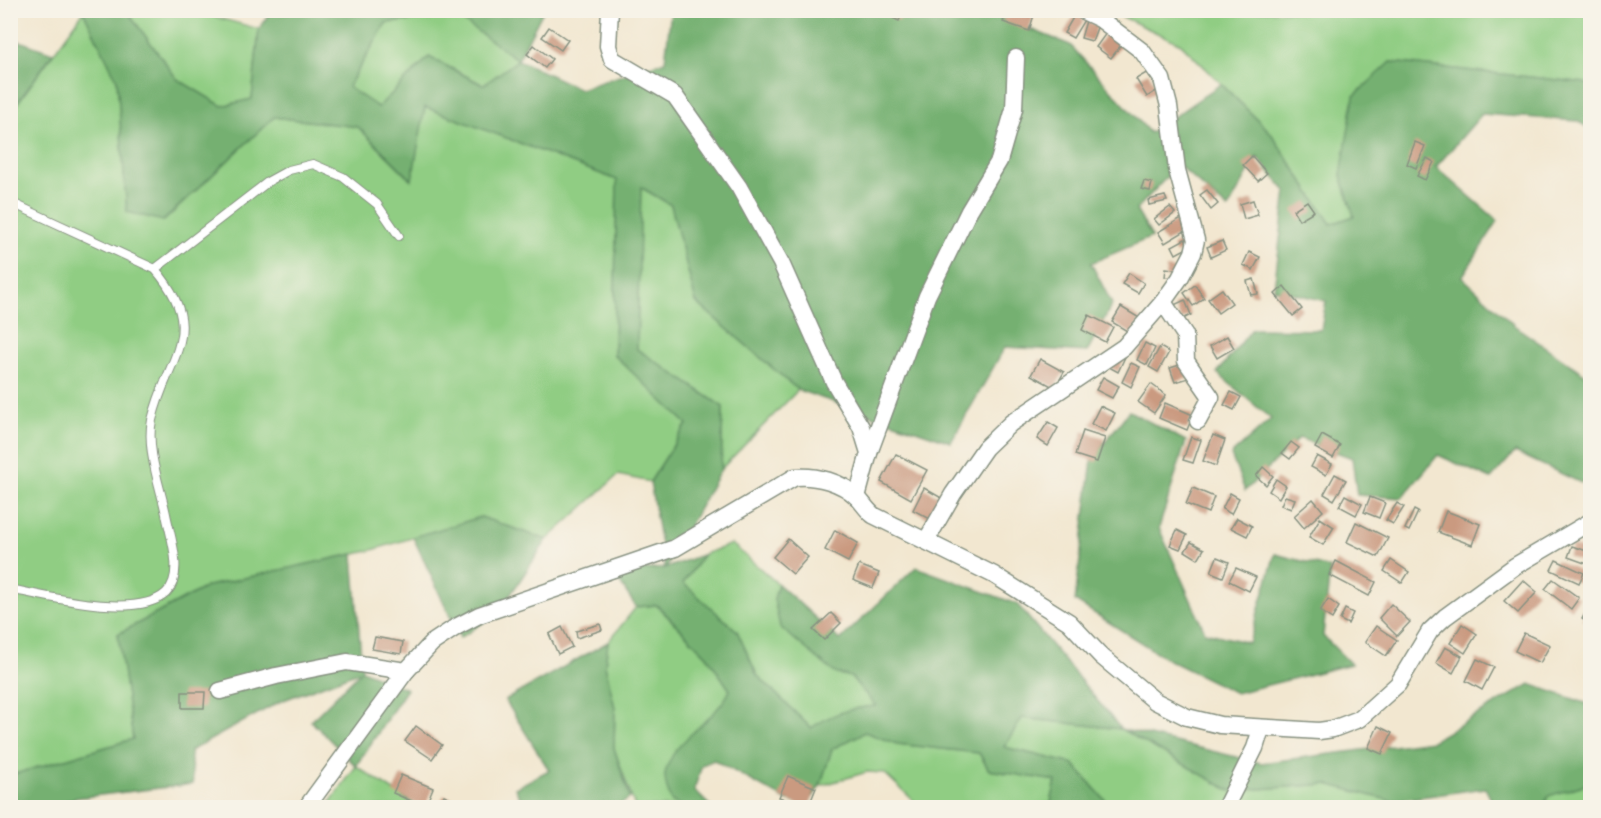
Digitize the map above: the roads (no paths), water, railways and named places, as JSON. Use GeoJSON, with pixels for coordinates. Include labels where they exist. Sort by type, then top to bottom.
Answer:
{"type":"FeatureCollection","features":[{"type":"Feature","properties":{"kind":"street"},"geometry":{"type":"LineString","coordinates":[[610,10],[608,46],[612,59],[675,96],[740,187],[781,262],[834,382],[861,428],[869,453]]}},
{"type":"Feature","properties":{"kind":"street"},"geometry":{"type":"LineString","coordinates":[[926,541],[953,494],[985,448],[1011,423],[1124,347],[1163,302],[1194,253],[1196,240],[1177,170],[1169,106],[1162,79],[1142,51],[1100,19],[1081,10]]}},
{"type":"Feature","properties":{"kind":"street"},"geometry":{"type":"LineString","coordinates":[[857,497],[869,453],[927,297],[969,211],[999,161],[1014,109],[1016,58]]}},
{"type":"Feature","properties":{"kind":"street"},"geometry":{"type":"LineString","coordinates":[[1163,302],[1185,335],[1186,361],[1210,398],[1198,421]]}},
{"type":"Feature","properties":{"kind":"street"},"geometry":{"type":"LineString","coordinates":[[306,807],[406,671],[432,644],[456,627],[479,615],[675,548],[795,477],[812,475],[824,479],[857,497],[873,515],[994,575],[1069,622],[1101,656],[1155,701],[1187,717],[1220,725],[1261,729],[1319,731],[1333,729],[1359,719],[1398,684],[1430,632],[1445,617],[1515,566],[1590,522]]}},
{"type":"Feature","properties":{"kind":"street"},"geometry":{"type":"LineString","coordinates":[[220,691],[276,676],[347,662],[406,671]]}},
{"type":"Feature","properties":{"kind":"street"},"geometry":{"type":"LineString","coordinates":[[1225,807],[1256,748],[1261,729]]}},
{"type":"Feature","properties":{"kind":"lane"},"geometry":{"type":"LineString","coordinates":[[155,269],[269,181],[289,170],[313,164],[343,177],[377,204],[399,236]]}},
{"type":"Feature","properties":{"kind":"lane"},"geometry":{"type":"LineString","coordinates":[[10,202],[155,269],[170,287],[182,309],[177,355],[152,420],[151,441],[174,555],[172,583],[167,592],[157,600],[124,605],[84,605],[10,589]]}}]}
